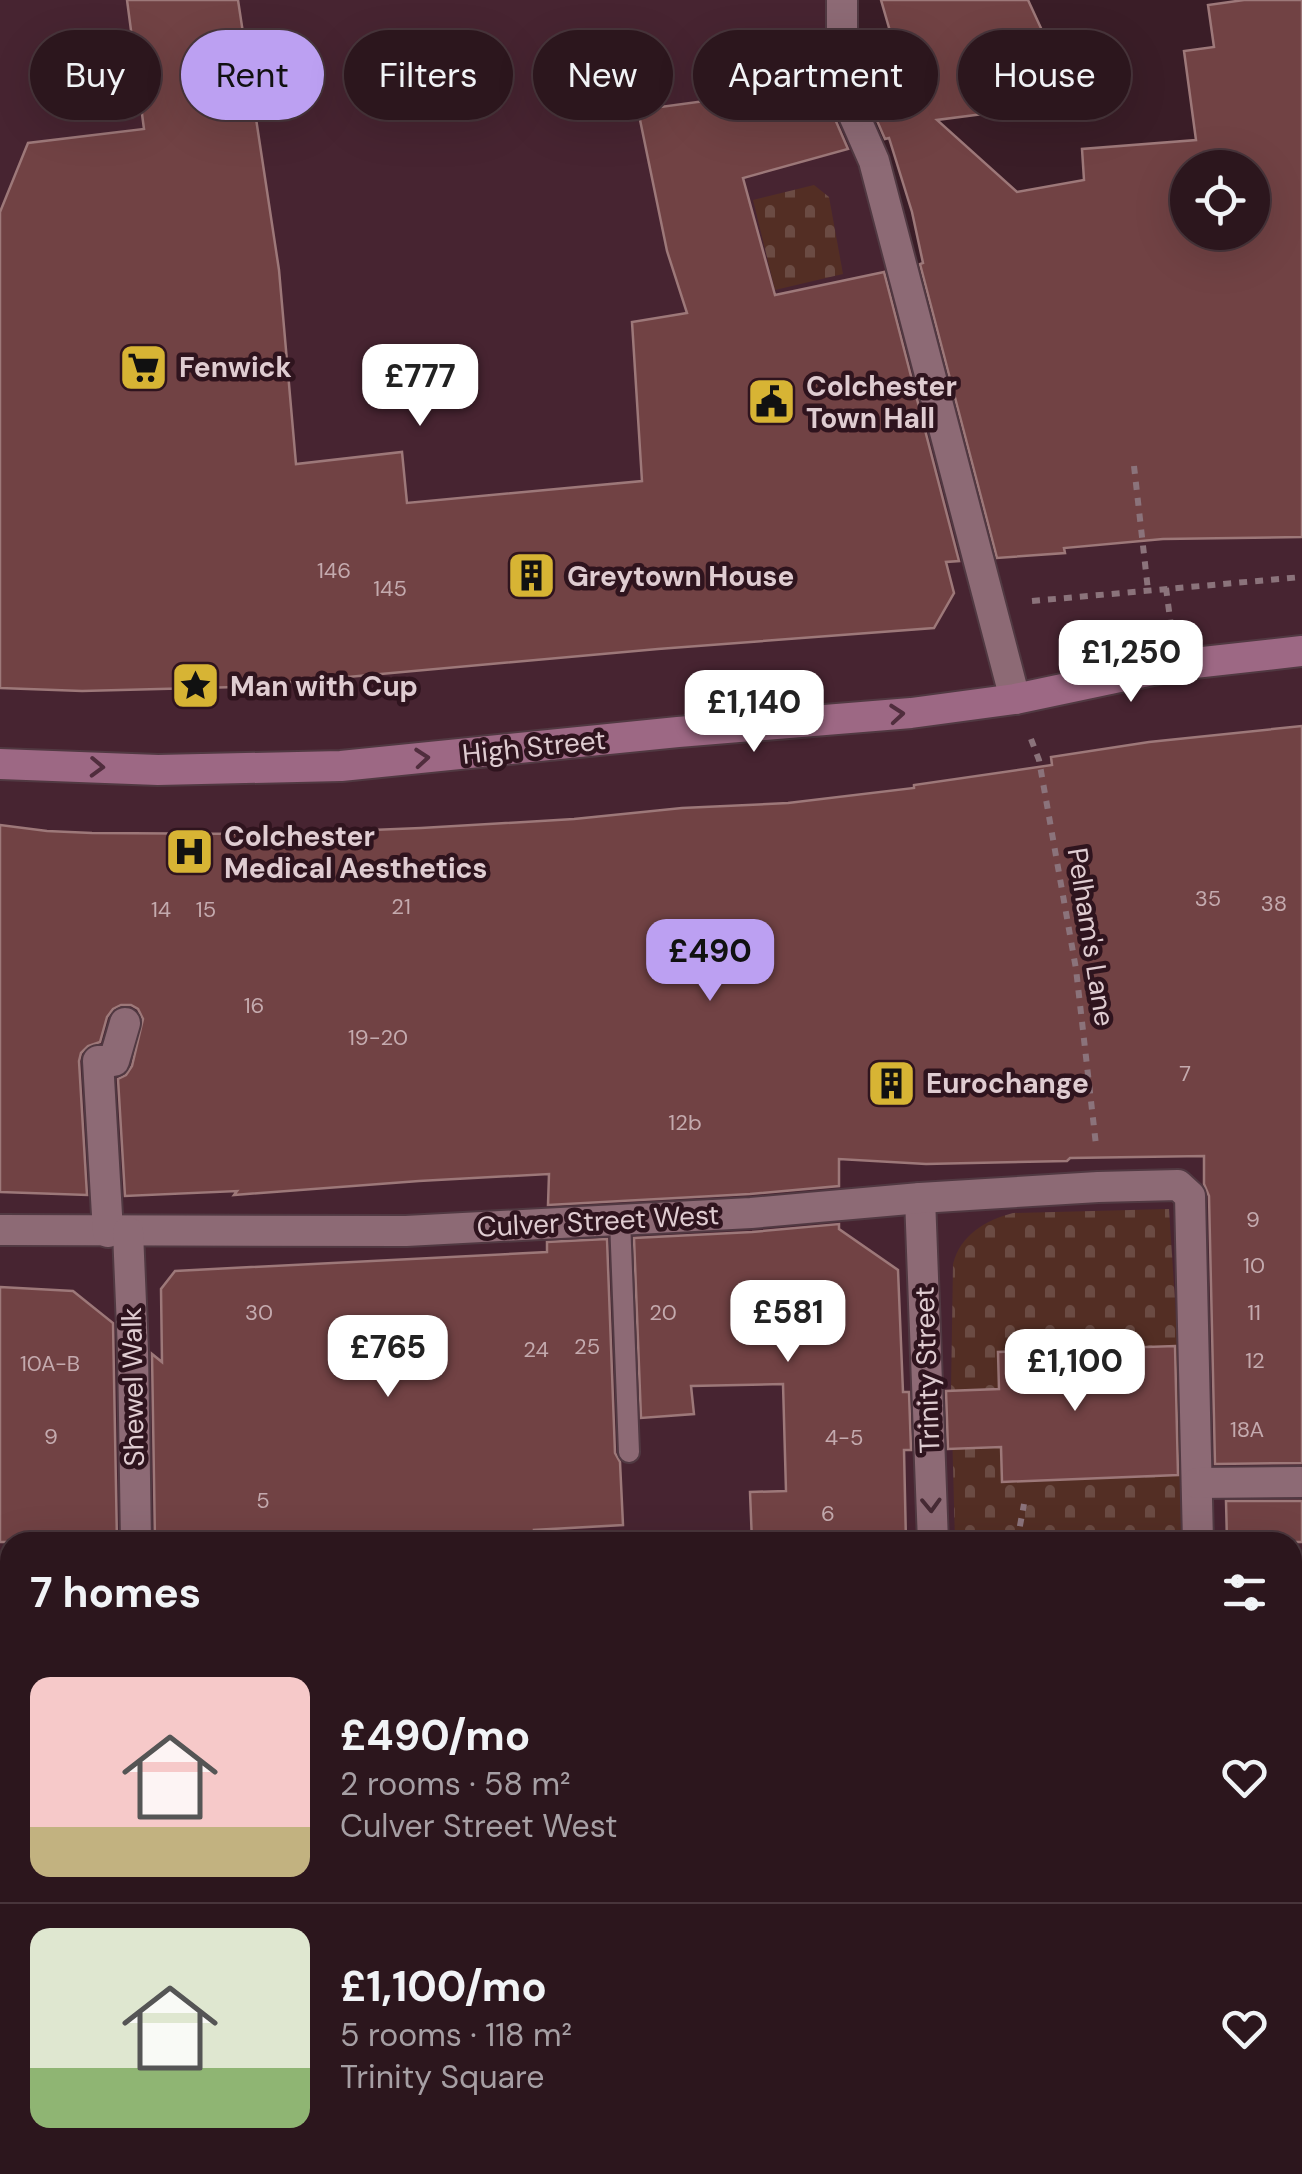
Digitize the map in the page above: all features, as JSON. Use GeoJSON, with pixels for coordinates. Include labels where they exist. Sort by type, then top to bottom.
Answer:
{"type":"FeatureCollection","features":[{"type":"Feature","properties":{"kind":"street"},"geometry":{"type":"LineString","coordinates":[[842,0],[842,88],[874,162],[1015,699]]}},
{"type":"Feature","properties":{"kind":"street","name":"High Street"},"geometry":{"type":"LineString","coordinates":[[0,764],[158,770],[341,766],[912,712],[1015,699],[1176,665],[1302,650]]}},
{"type":"Feature","properties":{"kind":"street","name":"Shewel Walk"},"geometry":{"type":"LineString","coordinates":[[124,1023],[114,1061],[98,1061],[134,1369],[136,1532]]}},
{"type":"Feature","properties":{"kind":"street","name":"Culver Street West"},"geometry":{"type":"LineString","coordinates":[[0,1230],[406,1231],[751,1214],[1098,1186],[1178,1185],[1190,1196],[1197,1483]]}},
{"type":"Feature","properties":{"kind":"street","name":"Trinity Street"},"geometry":{"type":"LineString","coordinates":[[920,1198],[932,1532]]}},
{"type":"Feature","properties":{"kind":"street"},"geometry":{"type":"LineString","coordinates":[[1198,1532],[1197,1483],[1302,1482]]}},
{"type":"Feature","properties":{"kind":"lane"},"geometry":{"type":"LineString","coordinates":[[620,1220],[629,1452]]}},
{"type":"Feature","properties":{"kind":"path"},"geometry":{"type":"LineString","coordinates":[[1134,466],[1148,590]]}},
{"type":"Feature","properties":{"kind":"path"},"geometry":{"type":"LineString","coordinates":[[991,605],[1302,578]]}},
{"type":"Feature","properties":{"kind":"path","name":"Pelham's Lane"},"geometry":{"type":"LineString","coordinates":[[1015,699],[1039,760],[1076,968],[1098,1186]]}},
{"type":"Feature","properties":{"kind":"path"},"geometry":{"type":"LineString","coordinates":[[1018,1532],[1024,1504]]}},
{"type":"Feature","properties":{"kind":"shaded area"},"geometry":{"type":"Polygon","coordinates":[[[0,0],[846,0],[846,30],[693,30],[693,120],[858,120],[945,348],[1302,424],[1302,1532],[0,1532],[0,0]]]}},
{"type":"Feature","properties":{"kind":"green space"},"geometry":{"type":"Polygon","coordinates":[[[814,185],[829,197],[843,274],[775,290],[753,200],[814,185]]]}},
{"type":"Feature","properties":{"kind":"green space"},"geometry":{"type":"Polygon","coordinates":[[[1169,1209],[1186,1466],[1185,1532],[955,1532],[953,1264],[968,1237],[993,1220],[1013,1213],[1169,1209]]]}},
{"type":"Feature","properties":{"kind":"building"},"geometry":{"type":"Polygon","coordinates":[[[127,0],[238,0],[243,30],[181,30],[181,120],[256,120],[279,270],[296,464],[402,452],[407,503],[642,481],[632,322],[687,313],[667,251],[640,120],[673,120],[673,105],[693,103],[693,120],[835,120],[848,149],[743,178],[775,295],[884,272],[959,561],[946,562],[954,593],[934,628],[237,687],[82,691],[0,688],[0,212],[28,143],[144,129],[143,120],[161,120],[161,30],[131,30],[127,0]]]}},
{"type":"Feature","properties":{"kind":"building"},"geometry":{"type":"Polygon","coordinates":[[[881,0],[1028,0],[1042,30],[958,30],[958,117],[938,120],[938,30],[890,30],[881,0]]]}},
{"type":"Feature","properties":{"kind":"building"},"geometry":{"type":"Polygon","coordinates":[[[1244,0],[1302,0],[1302,537],[1163,539],[997,558],[920,264],[923,263],[912,212],[889,138],[885,139],[877,120],[937,120],[1017,192],[1084,180],[1082,149],[1196,140],[1184,51],[1214,47],[1208,5],[1244,0]]]}},
{"type":"Feature","properties":{"kind":"building"},"geometry":{"type":"Polygon","coordinates":[[[1302,726],[1302,1463],[1215,1464],[1209,1196],[1204,1184],[1204,1156],[926,1164],[839,1159],[839,1186],[548,1205],[549,1174],[234,1195],[237,1191],[125,1196],[118,1079],[132,1066],[143,1019],[138,1009],[121,1005],[107,1017],[100,1042],[88,1046],[79,1061],[87,1195],[0,1192],[0,825],[92,833],[273,834],[574,819],[788,803],[914,788],[1052,765],[1051,757],[1149,742],[1302,726]]]}},
{"type":"Feature","properties":{"kind":"building"},"geometry":{"type":"Polygon","coordinates":[[[839,1224],[839,1229],[898,1270],[903,1392],[909,1392],[911,1450],[904,1450],[906,1532],[752,1532],[750,1492],[786,1491],[783,1384],[691,1386],[694,1414],[641,1418],[634,1238],[839,1224]]]}},
{"type":"Feature","properties":{"kind":"building"},"geometry":{"type":"Polygon","coordinates":[[[607,1239],[615,1453],[620,1462],[623,1525],[534,1532],[155,1532],[152,1354],[162,1362],[161,1289],[175,1271],[547,1252],[547,1242],[607,1239]]]}},
{"type":"Feature","properties":{"kind":"building"},"geometry":{"type":"Polygon","coordinates":[[[0,1287],[73,1291],[113,1323],[117,1532],[0,1532],[0,1287]]]}},
{"type":"Feature","properties":{"kind":"building"},"geometry":{"type":"Polygon","coordinates":[[[1175,1346],[1178,1475],[1002,1482],[1001,1447],[948,1449],[946,1391],[999,1389],[998,1352],[1175,1346]]]}},
{"type":"Feature","properties":{"kind":"building"},"geometry":{"type":"Polygon","coordinates":[[[1226,1501],[1302,1501],[1302,1532],[1227,1532],[1226,1501]]]}},
{"type":"Feature","properties":{"kind":"place","name":"Fenwick"},"geometry":{"type":"Point","coordinates":[144,367]}},
{"type":"Feature","properties":{"kind":"place","name":"Colchester Town Hall"},"geometry":{"type":"Point","coordinates":[771,402]}},
{"type":"Feature","properties":{"kind":"place","name":"Greytown House"},"geometry":{"type":"Point","coordinates":[532,576]}},
{"type":"Feature","properties":{"kind":"place","name":"Man with Cup"},"geometry":{"type":"Point","coordinates":[195,686]}},
{"type":"Feature","properties":{"kind":"place","name":"Colchester Medical Aesthetics"},"geometry":{"type":"Point","coordinates":[189,852]}},
{"type":"Feature","properties":{"kind":"place","name":"Eurochange"},"geometry":{"type":"Point","coordinates":[891,1083]}}]}
